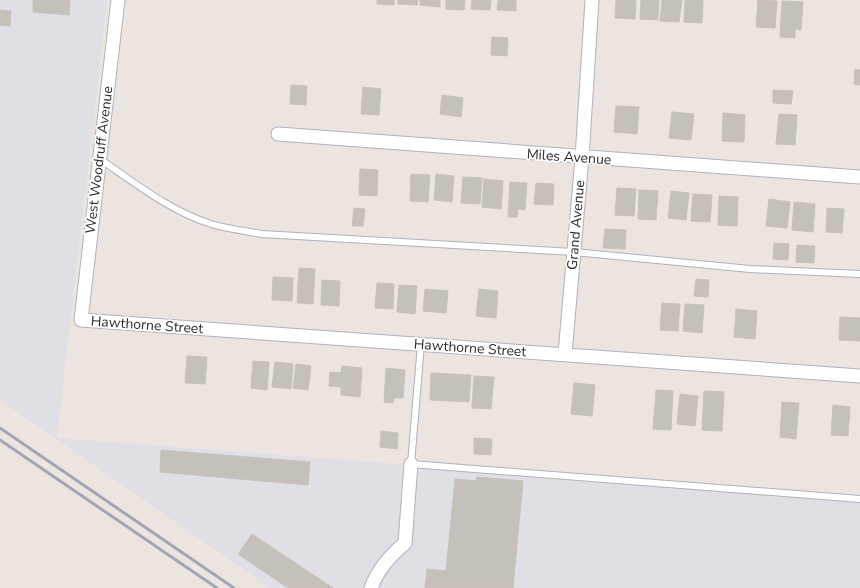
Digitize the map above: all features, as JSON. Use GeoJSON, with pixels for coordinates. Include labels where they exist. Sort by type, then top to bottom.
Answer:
{"type":"FeatureCollection","features":[{"type":"Feature","properties":{"kind":"street","name":"West Woodruff Avenue"},"geometry":{"type":"LineString","coordinates":[[81,320],[118,0]]}},
{"type":"Feature","properties":{"kind":"street","name":"Grand Avenue"},"geometry":{"type":"LineString","coordinates":[[565,354],[582,158],[592,0]]}},
{"type":"Feature","properties":{"kind":"street","name":"Miles Avenue"},"geometry":{"type":"LineString","coordinates":[[278,134],[860,178]]}},
{"type":"Feature","properties":{"kind":"street","name":"Hawthorne Street"},"geometry":{"type":"LineString","coordinates":[[81,320],[860,376]]}},
{"type":"Feature","properties":{"kind":"street"},"geometry":{"type":"LineString","coordinates":[[371,588],[376,574],[392,555],[405,543],[411,464]]}},
{"type":"Feature","properties":{"kind":"lane"},"geometry":{"type":"LineString","coordinates":[[99,159],[160,200],[186,214],[212,224],[262,234],[574,252],[750,269],[860,274]]}},
{"type":"Feature","properties":{"kind":"lane"},"geometry":{"type":"LineString","coordinates":[[421,344],[411,464],[860,499]]}},
{"type":"Feature","properties":{"kind":"shaded area"},"geometry":{"type":"Polygon","coordinates":[[[0,0],[107,0],[57,438],[860,499],[860,588],[270,588],[0,400],[0,0]]]}},
{"type":"Feature","properties":{"kind":"building"},"geometry":{"type":"Polygon","coordinates":[[[33,0],[70,0],[69,15],[33,12],[33,0]]]}},
{"type":"Feature","properties":{"kind":"building"},"geometry":{"type":"Polygon","coordinates":[[[377,0],[394,0],[394,5],[377,4],[377,0]]]}},
{"type":"Feature","properties":{"kind":"building"},"geometry":{"type":"Polygon","coordinates":[[[398,0],[418,0],[417,5],[398,4],[398,0]]]}},
{"type":"Feature","properties":{"kind":"building"},"geometry":{"type":"Polygon","coordinates":[[[420,0],[440,0],[440,7],[420,5],[420,0]]]}},
{"type":"Feature","properties":{"kind":"building"},"geometry":{"type":"Polygon","coordinates":[[[446,0],[465,0],[464,10],[446,9],[446,0]]]}},
{"type":"Feature","properties":{"kind":"building"},"geometry":{"type":"Polygon","coordinates":[[[472,0],[491,0],[490,10],[471,9],[472,0]]]}},
{"type":"Feature","properties":{"kind":"building"},"geometry":{"type":"Polygon","coordinates":[[[498,0],[516,0],[516,11],[497,10],[498,0]]]}},
{"type":"Feature","properties":{"kind":"building"},"geometry":{"type":"Polygon","coordinates":[[[616,0],[636,0],[635,19],[615,18],[616,0]]]}},
{"type":"Feature","properties":{"kind":"building"},"geometry":{"type":"Polygon","coordinates":[[[641,0],[659,0],[658,20],[640,19],[641,0]]]}},
{"type":"Feature","properties":{"kind":"building"},"geometry":{"type":"Polygon","coordinates":[[[662,0],[682,0],[679,22],[660,21],[662,0]]]}},
{"type":"Feature","properties":{"kind":"building"},"geometry":{"type":"Polygon","coordinates":[[[685,0],[703,0],[702,23],[684,22],[685,0]]]}},
{"type":"Feature","properties":{"kind":"building"},"geometry":{"type":"Polygon","coordinates":[[[758,0],[777,1],[775,28],[756,27],[758,0]]]}},
{"type":"Feature","properties":{"kind":"building"},"geometry":{"type":"Polygon","coordinates":[[[782,1],[803,2],[801,30],[795,29],[795,38],[780,37],[782,1]]]}},
{"type":"Feature","properties":{"kind":"building"},"geometry":{"type":"Polygon","coordinates":[[[0,10],[11,11],[10,26],[0,25],[0,10]]]}},
{"type":"Feature","properties":{"kind":"building"},"geometry":{"type":"Polygon","coordinates":[[[492,37],[508,38],[507,56],[491,55],[492,37]]]}},
{"type":"Feature","properties":{"kind":"building"},"geometry":{"type":"Polygon","coordinates":[[[855,69],[860,70],[860,85],[854,84],[855,69]]]}},
{"type":"Feature","properties":{"kind":"building"},"geometry":{"type":"Polygon","coordinates":[[[291,85],[307,86],[306,105],[290,104],[291,85]]]}},
{"type":"Feature","properties":{"kind":"building"},"geometry":{"type":"Polygon","coordinates":[[[363,87],[381,89],[379,115],[361,114],[363,87]]]}},
{"type":"Feature","properties":{"kind":"building"},"geometry":{"type":"Polygon","coordinates":[[[773,90],[793,91],[791,104],[773,103],[773,90]]]}},
{"type":"Feature","properties":{"kind":"building"},"geometry":{"type":"Polygon","coordinates":[[[442,95],[463,98],[461,117],[440,114],[442,95]]]}},
{"type":"Feature","properties":{"kind":"building"},"geometry":{"type":"Polygon","coordinates":[[[616,106],[639,107],[637,134],[614,132],[616,106]]]}},
{"type":"Feature","properties":{"kind":"building"},"geometry":{"type":"Polygon","coordinates":[[[672,112],[694,114],[691,140],[669,138],[672,112]]]}},
{"type":"Feature","properties":{"kind":"building"},"geometry":{"type":"Polygon","coordinates":[[[723,113],[745,115],[744,142],[722,141],[723,113]]]}},
{"type":"Feature","properties":{"kind":"building"},"geometry":{"type":"Polygon","coordinates":[[[779,114],[797,115],[795,145],[776,144],[779,114]]]}},
{"type":"Feature","properties":{"kind":"building"},"geometry":{"type":"Polygon","coordinates":[[[360,169],[378,170],[377,196],[359,195],[360,169]]]}},
{"type":"Feature","properties":{"kind":"building"},"geometry":{"type":"Polygon","coordinates":[[[411,174],[430,175],[428,202],[410,201],[411,174]]]}},
{"type":"Feature","properties":{"kind":"building"},"geometry":{"type":"Polygon","coordinates":[[[436,174],[454,176],[452,202],[434,200],[436,174]]]}},
{"type":"Feature","properties":{"kind":"building"},"geometry":{"type":"Polygon","coordinates":[[[463,177],[482,178],[480,204],[461,203],[463,177]]]}},
{"type":"Feature","properties":{"kind":"building"},"geometry":{"type":"Polygon","coordinates":[[[484,179],[503,181],[501,209],[482,207],[484,179]]]}},
{"type":"Feature","properties":{"kind":"building"},"geometry":{"type":"Polygon","coordinates":[[[510,182],[527,183],[525,210],[518,209],[517,217],[508,217],[510,182]]]}},
{"type":"Feature","properties":{"kind":"building"},"geometry":{"type":"Polygon","coordinates":[[[536,183],[554,184],[553,205],[534,204],[536,183]]]}},
{"type":"Feature","properties":{"kind":"building"},"geometry":{"type":"Polygon","coordinates":[[[617,188],[636,189],[634,216],[615,215],[617,188]]]}},
{"type":"Feature","properties":{"kind":"building"},"geometry":{"type":"Polygon","coordinates":[[[639,190],[658,191],[656,220],[638,219],[639,190]]]}},
{"type":"Feature","properties":{"kind":"building"},"geometry":{"type":"Polygon","coordinates":[[[671,191],[689,193],[686,220],[668,218],[671,191]]]}},
{"type":"Feature","properties":{"kind":"building"},"geometry":{"type":"Polygon","coordinates":[[[693,194],[712,195],[710,222],[691,221],[693,194]]]}},
{"type":"Feature","properties":{"kind":"building"},"geometry":{"type":"Polygon","coordinates":[[[719,196],[738,197],[737,226],[718,225],[719,196]]]}},
{"type":"Feature","properties":{"kind":"building"},"geometry":{"type":"Polygon","coordinates":[[[769,199],[790,202],[787,228],[766,226],[769,199]]]}},
{"type":"Feature","properties":{"kind":"building"},"geometry":{"type":"Polygon","coordinates":[[[794,202],[815,204],[813,232],[792,230],[794,202]]]}},
{"type":"Feature","properties":{"kind":"building"},"geometry":{"type":"Polygon","coordinates":[[[354,208],[365,209],[363,226],[352,226],[354,208]]]}},
{"type":"Feature","properties":{"kind":"building"},"geometry":{"type":"Polygon","coordinates":[[[827,208],[844,209],[842,233],[826,232],[827,208]]]}},
{"type":"Feature","properties":{"kind":"building"},"geometry":{"type":"Polygon","coordinates":[[[605,229],[626,230],[625,249],[603,248],[605,229]]]}},
{"type":"Feature","properties":{"kind":"building"},"geometry":{"type":"Polygon","coordinates":[[[774,243],[789,244],[788,260],[773,259],[774,243]]]}},
{"type":"Feature","properties":{"kind":"building"},"geometry":{"type":"Polygon","coordinates":[[[797,245],[815,246],[814,263],[796,262],[797,245]]]}},
{"type":"Feature","properties":{"kind":"building"},"geometry":{"type":"Polygon","coordinates":[[[299,268],[315,269],[313,304],[297,303],[299,268]]]}},
{"type":"Feature","properties":{"kind":"building"},"geometry":{"type":"Polygon","coordinates":[[[273,277],[293,278],[292,301],[272,300],[273,277]]]}},
{"type":"Feature","properties":{"kind":"building"},"geometry":{"type":"Polygon","coordinates":[[[696,279],[709,280],[708,297],[694,296],[696,279]]]}},
{"type":"Feature","properties":{"kind":"building"},"geometry":{"type":"Polygon","coordinates":[[[322,280],[340,281],[339,306],[321,305],[322,280]]]}},
{"type":"Feature","properties":{"kind":"building"},"geometry":{"type":"Polygon","coordinates":[[[377,283],[394,284],[393,309],[375,308],[377,283]]]}},
{"type":"Feature","properties":{"kind":"building"},"geometry":{"type":"Polygon","coordinates":[[[399,285],[417,286],[415,314],[397,312],[399,285]]]}},
{"type":"Feature","properties":{"kind":"building"},"geometry":{"type":"Polygon","coordinates":[[[425,289],[448,291],[446,313],[423,311],[425,289]]]}},
{"type":"Feature","properties":{"kind":"building"},"geometry":{"type":"Polygon","coordinates":[[[479,289],[498,291],[496,318],[476,316],[479,289]]]}},
{"type":"Feature","properties":{"kind":"building"},"geometry":{"type":"Polygon","coordinates":[[[662,303],[680,304],[678,331],[660,330],[662,303]]]}},
{"type":"Feature","properties":{"kind":"building"},"geometry":{"type":"Polygon","coordinates":[[[685,304],[704,305],[702,333],[683,331],[685,304]]]}},
{"type":"Feature","properties":{"kind":"building"},"geometry":{"type":"Polygon","coordinates":[[[736,309],[757,311],[755,339],[734,337],[736,309]]]}},
{"type":"Feature","properties":{"kind":"building"},"geometry":{"type":"Polygon","coordinates":[[[840,317],[860,318],[860,341],[839,340],[840,317]]]}},
{"type":"Feature","properties":{"kind":"building"},"geometry":{"type":"Polygon","coordinates":[[[187,356],[207,357],[205,384],[185,383],[187,356]]]}},
{"type":"Feature","properties":{"kind":"building"},"geometry":{"type":"Polygon","coordinates":[[[253,361],[269,362],[267,390],[251,388],[253,361]]]}},
{"type":"Feature","properties":{"kind":"building"},"geometry":{"type":"Polygon","coordinates":[[[275,362],[293,364],[291,389],[272,387],[275,362]]]}},
{"type":"Feature","properties":{"kind":"building"},"geometry":{"type":"Polygon","coordinates":[[[296,364],[311,366],[308,390],[293,388],[296,364]]]}},
{"type":"Feature","properties":{"kind":"building"},"geometry":{"type":"Polygon","coordinates":[[[342,366],[362,368],[360,397],[341,395],[341,387],[329,386],[330,372],[341,373],[342,366]]]}},
{"type":"Feature","properties":{"kind":"building"},"geometry":{"type":"Polygon","coordinates":[[[386,368],[405,370],[403,398],[394,398],[393,403],[384,402],[386,368]]]}},
{"type":"Feature","properties":{"kind":"building"},"geometry":{"type":"Polygon","coordinates":[[[431,373],[471,375],[469,402],[430,400],[431,373]]]}},
{"type":"Feature","properties":{"kind":"building"},"geometry":{"type":"Polygon","coordinates":[[[474,376],[494,377],[491,409],[472,408],[474,376]]]}},
{"type":"Feature","properties":{"kind":"building"},"geometry":{"type":"Polygon","coordinates":[[[574,383],[595,385],[592,416],[571,414],[574,383]]]}},
{"type":"Feature","properties":{"kind":"building"},"geometry":{"type":"Polygon","coordinates":[[[656,390],[673,391],[671,430],[653,429],[656,390]]]}},
{"type":"Feature","properties":{"kind":"building"},"geometry":{"type":"Polygon","coordinates":[[[704,391],[724,392],[722,431],[702,430],[704,391]]]}},
{"type":"Feature","properties":{"kind":"building"},"geometry":{"type":"Polygon","coordinates":[[[680,394],[698,396],[695,426],[677,424],[680,394]]]}},
{"type":"Feature","properties":{"kind":"building"},"geometry":{"type":"Polygon","coordinates":[[[782,402],[799,403],[796,439],[780,437],[782,402]]]}},
{"type":"Feature","properties":{"kind":"building"},"geometry":{"type":"Polygon","coordinates":[[[833,405],[850,407],[848,436],[831,435],[833,405]]]}},
{"type":"Feature","properties":{"kind":"building"},"geometry":{"type":"Polygon","coordinates":[[[381,431],[398,433],[397,449],[380,447],[381,431]]]}},
{"type":"Feature","properties":{"kind":"building"},"geometry":{"type":"Polygon","coordinates":[[[474,438],[492,439],[491,455],[474,454],[474,438]]]}},
{"type":"Feature","properties":{"kind":"building"},"geometry":{"type":"Polygon","coordinates":[[[161,450],[310,462],[308,485],[160,472],[161,450]]]}},
{"type":"Feature","properties":{"kind":"building"},"geometry":{"type":"Polygon","coordinates":[[[477,477],[523,481],[513,588],[425,588],[427,569],[446,571],[455,479],[476,481],[477,477]]]}},
{"type":"Feature","properties":{"kind":"building"},"geometry":{"type":"Polygon","coordinates":[[[252,534],[333,588],[288,588],[238,554],[252,534]]]}},
{"type":"Feature","properties":{"kind":"railway"},"geometry":{"type":"LineString","coordinates":[[0,428],[234,588]]}},
{"type":"Feature","properties":{"kind":"railway"},"geometry":{"type":"LineString","coordinates":[[0,440],[217,588]]}}]}
